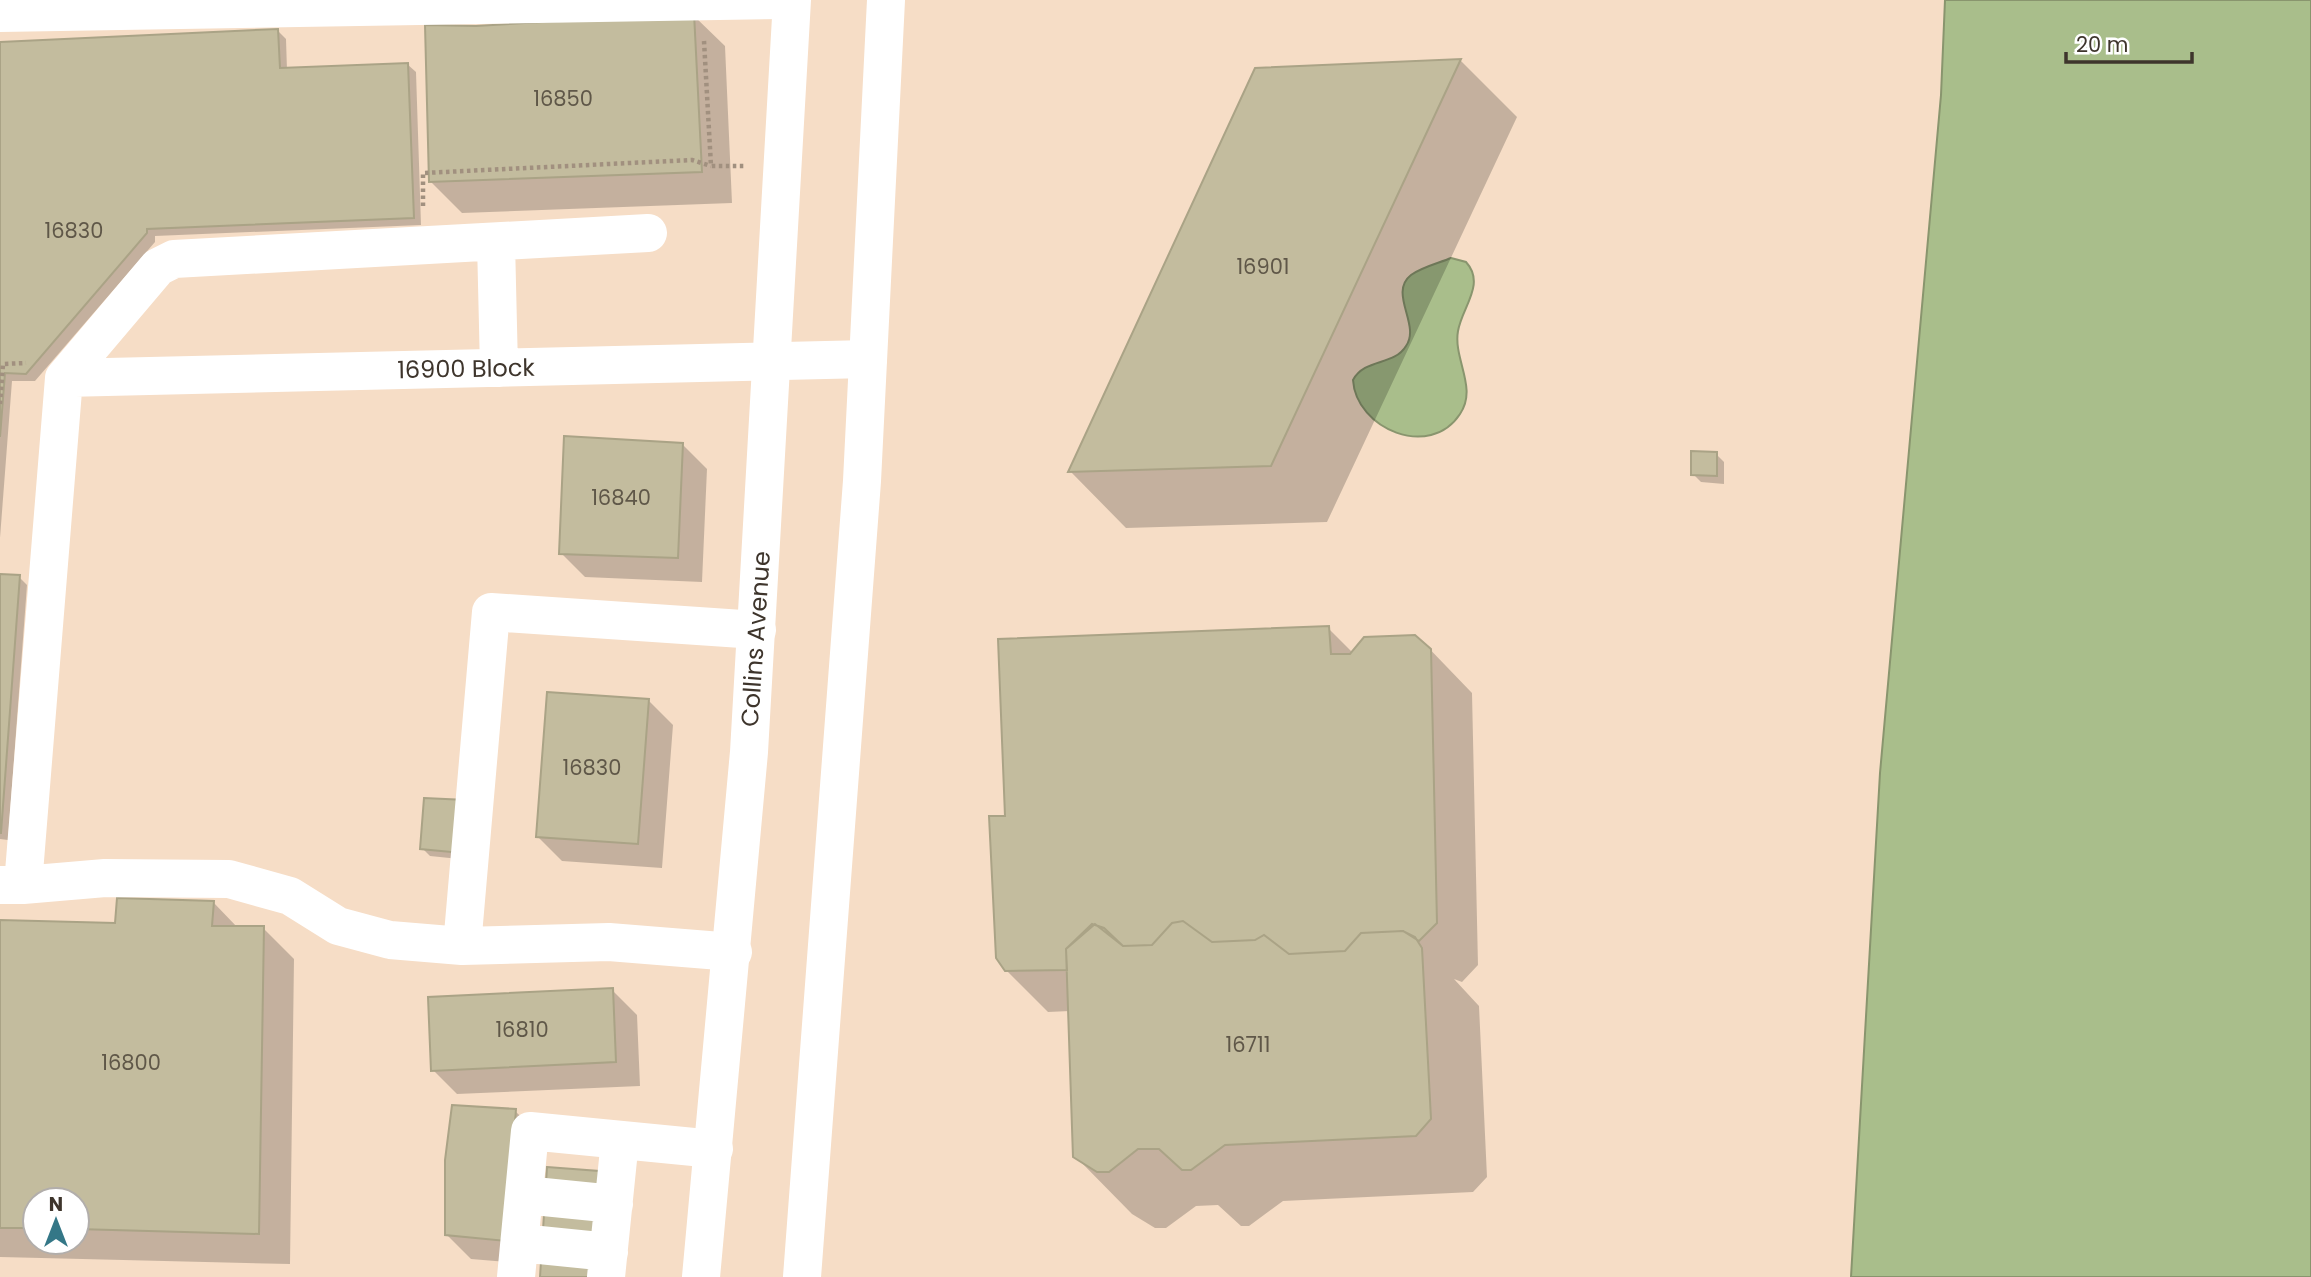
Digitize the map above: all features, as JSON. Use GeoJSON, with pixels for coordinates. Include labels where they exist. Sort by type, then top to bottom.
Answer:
{"type":"FeatureCollection","features":[{"type":"Feature","properties":{"kind":"main road"},"geometry":{"type":"LineString","coordinates":[[0,13],[784,0]]}},
{"type":"Feature","properties":{"kind":"main road","name":"Collins Avenue"},"geometry":{"type":"LineString","coordinates":[[701,1277],[733,952],[757,630],[792,0]]}},
{"type":"Feature","properties":{"kind":"main road"},"geometry":{"type":"LineString","coordinates":[[802,1277],[862,481],[886,0]]}},
{"type":"Feature","properties":{"kind":"main road"},"geometry":{"type":"LineString","coordinates":[[648,233],[174,259],[158,267],[64,378],[11,885],[104,878],[229,879],[290,896],[338,926],[390,940],[462,946],[609,942],[733,952]]}},
{"type":"Feature","properties":{"kind":"main road"},"geometry":{"type":"LineString","coordinates":[[496,242],[499,368]]}},
{"type":"Feature","properties":{"kind":"main road","name":"16900 Block"},"geometry":{"type":"LineString","coordinates":[[64,378],[868,359]]}},
{"type":"Feature","properties":{"kind":"main road"},"geometry":{"type":"LineString","coordinates":[[462,946],[491,612],[757,630]]}},
{"type":"Feature","properties":{"kind":"main road"},"geometry":{"type":"LineString","coordinates":[[621,1140],[607,1264],[518,1260],[530,1130],[714,1149]]}},
{"type":"Feature","properties":{"kind":"main road"},"geometry":{"type":"LineString","coordinates":[[524,1195],[614,1204]]}},
{"type":"Feature","properties":{"kind":"path"},"geometry":{"type":"LineString","coordinates":[[704,37],[710,166],[745,166]]}},
{"type":"Feature","properties":{"kind":"shaded area"},"geometry":{"type":"Polygon","coordinates":[[[1945,0],[2311,0],[2311,1277],[1851,1277],[1880,773],[1941,95],[1945,0]]]}},
{"type":"Feature","properties":{"kind":"shaded area"},"geometry":{"type":"Polygon","coordinates":[[[1451,258],[1466,262],[1474,279],[1471,296],[1460,322],[1457,342],[1466,384],[1465,404],[1447,428],[1431,435],[1396,433],[1367,412],[1357,397],[1353,380],[1365,368],[1394,357],[1406,346],[1410,329],[1403,300],[1405,282],[1415,272],[1451,258]]]}},
{"type":"Feature","properties":{"kind":"building"},"geometry":{"type":"Polygon","coordinates":[[[694,13],[702,172],[429,182],[425,25],[476,26],[694,13]]]}},
{"type":"Feature","properties":{"kind":"building"},"geometry":{"type":"Polygon","coordinates":[[[278,29],[280,68],[408,63],[414,218],[147,229],[147,233],[26,374],[5,373],[0,437],[0,42],[278,29]]]}},
{"type":"Feature","properties":{"kind":"building"},"geometry":{"type":"Polygon","coordinates":[[[1461,59],[1271,466],[1068,472],[1255,68],[1461,59]]]}},
{"type":"Feature","properties":{"kind":"building"},"geometry":{"type":"Polygon","coordinates":[[[564,436],[683,443],[678,558],[559,554],[564,436]]]}},
{"type":"Feature","properties":{"kind":"building"},"geometry":{"type":"Polygon","coordinates":[[[1691,451],[1717,452],[1717,476],[1691,475],[1691,451]]]}},
{"type":"Feature","properties":{"kind":"building"},"geometry":{"type":"Polygon","coordinates":[[[0,574],[20,575],[1,833],[0,833],[0,574]]]}},
{"type":"Feature","properties":{"kind":"building"},"geometry":{"type":"Polygon","coordinates":[[[1329,626],[1331,654],[1350,654],[1364,637],[1415,635],[1431,649],[1437,923],[1419,941],[1403,931],[1361,933],[1345,951],[1289,954],[1264,935],[1255,940],[1212,942],[1183,921],[1172,923],[1152,945],[1123,946],[1095,924],[1066,949],[1067,970],[1005,971],[996,958],[989,816],[1005,816],[998,639],[1329,626]]]}},
{"type":"Feature","properties":{"kind":"building"},"geometry":{"type":"Polygon","coordinates":[[[547,692],[649,699],[638,844],[536,837],[547,692]]]}},
{"type":"Feature","properties":{"kind":"building"},"geometry":{"type":"Polygon","coordinates":[[[424,798],[466,800],[462,853],[420,849],[424,798]]]}},
{"type":"Feature","properties":{"kind":"building"},"geometry":{"type":"Polygon","coordinates":[[[117,898],[214,901],[212,926],[264,926],[259,1234],[91,1229],[91,1186],[21,1186],[21,1228],[0,1228],[0,920],[115,923],[117,898]]]}},
{"type":"Feature","properties":{"kind":"building"},"geometry":{"type":"Polygon","coordinates":[[[1183,921],[1212,942],[1255,940],[1264,935],[1289,954],[1345,951],[1361,933],[1403,931],[1415,937],[1422,948],[1431,1119],[1416,1136],[1225,1145],[1191,1170],[1182,1170],[1159,1149],[1138,1149],[1109,1172],[1097,1172],[1073,1157],[1066,949],[1092,924],[1104,928],[1123,946],[1152,945],[1172,923],[1183,921]]]}},
{"type":"Feature","properties":{"kind":"building"},"geometry":{"type":"Polygon","coordinates":[[[613,988],[616,1062],[431,1071],[428,997],[613,988]]]}},
{"type":"Feature","properties":{"kind":"building"},"geometry":{"type":"Polygon","coordinates":[[[452,1105],[516,1109],[506,1241],[445,1235],[445,1160],[452,1105]]]}},
{"type":"Feature","properties":{"kind":"building"},"geometry":{"type":"Polygon","coordinates":[[[547,1167],[599,1171],[592,1277],[540,1277],[547,1167]]]}}]}
